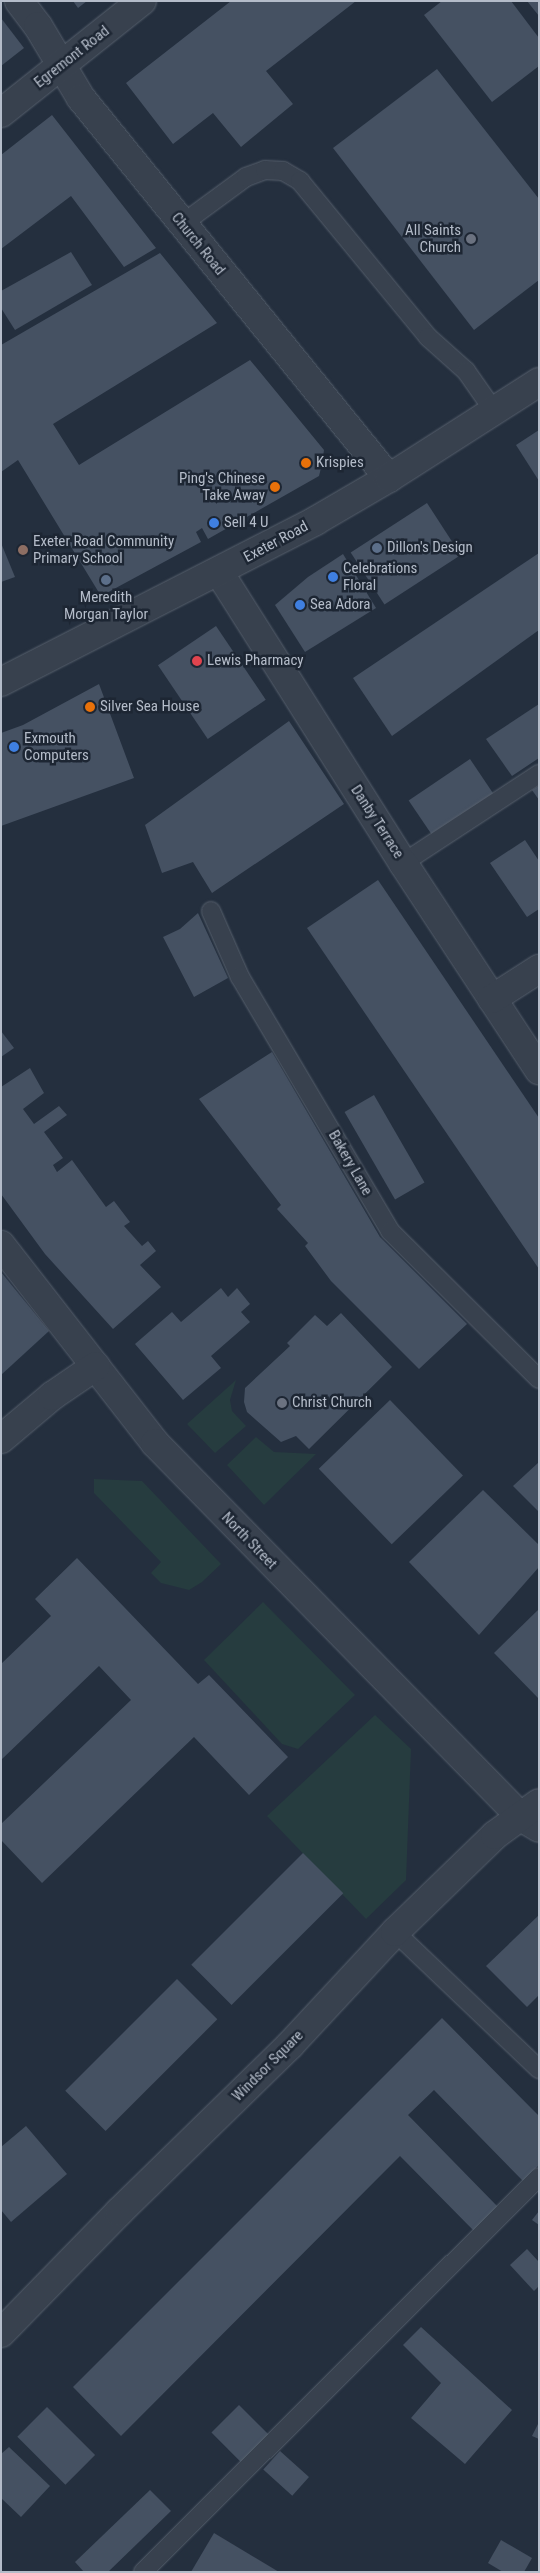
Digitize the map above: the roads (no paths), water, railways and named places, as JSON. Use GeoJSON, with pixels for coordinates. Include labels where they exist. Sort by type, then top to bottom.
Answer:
{"type":"FeatureCollection","features":[{"type":"Feature","properties":{"kind":"street","name":"Church Road"},"geometry":{"type":"LineString","coordinates":[[19,1],[38,26],[81,98],[389,478]]}},
{"type":"Feature","properties":{"kind":"street","name":"Egremont Road"},"geometry":{"type":"LineString","coordinates":[[1,113],[142,1]]}},
{"type":"Feature","properties":{"kind":"street","name":"Exeter Road"},"geometry":{"type":"LineString","coordinates":[[1,682],[315,521],[389,478],[539,382]]}},
{"type":"Feature","properties":{"kind":"street","name":"Danby Terrace"},"geometry":{"type":"LineString","coordinates":[[218,572],[403,863],[539,1070]]}},
{"type":"Feature","properties":{"kind":"street"},"geometry":{"type":"LineString","coordinates":[[492,999],[539,969]]}},
{"type":"Feature","properties":{"kind":"street","name":"North Street"},"geometry":{"type":"LineString","coordinates":[[1,1244],[96,1366],[140,1427],[533,1816]]}},
{"type":"Feature","properties":{"kind":"street"},"geometry":{"type":"LineString","coordinates":[[1,1439],[52,1396],[96,1366]]}},
{"type":"Feature","properties":{"kind":"street","name":"Windsor Square"},"geometry":{"type":"LineString","coordinates":[[1,2333],[119,2212],[290,2045],[395,1932],[494,1835],[533,1816]]}},
{"type":"Feature","properties":{"kind":"lane"},"geometry":{"type":"LineString","coordinates":[[182,224],[246,177],[265,170],[283,172],[300,181],[428,337],[466,371],[494,411]]}},
{"type":"Feature","properties":{"kind":"lane"},"geometry":{"type":"LineString","coordinates":[[403,863],[539,774]]}},
{"type":"Feature","properties":{"kind":"lane","name":"Bakery Lane"},"geometry":{"type":"LineString","coordinates":[[210,911],[240,977],[390,1231],[539,1379]]}},
{"type":"Feature","properties":{"kind":"lane"},"geometry":{"type":"LineString","coordinates":[[395,1932],[539,2069]]}},
{"type":"Feature","properties":{"kind":"lane"},"geometry":{"type":"LineString","coordinates":[[143,2572],[539,2177]]}},
{"type":"Feature","properties":{"kind":"place","name":"All Saints Church"},"geometry":{"type":"Point","coordinates":[471,239]}},
{"type":"Feature","properties":{"kind":"place","name":"Krispies"},"geometry":{"type":"Point","coordinates":[306,463]}},
{"type":"Feature","properties":{"kind":"place","name":"Ping's Chinese Take Away"},"geometry":{"type":"Point","coordinates":[275,487]}},
{"type":"Feature","properties":{"kind":"place","name":"Sell 4 U"},"geometry":{"type":"Point","coordinates":[214,523]}},
{"type":"Feature","properties":{"kind":"place","name":"Dillon's Design"},"geometry":{"type":"Point","coordinates":[377,548]}},
{"type":"Feature","properties":{"kind":"place","name":"Exeter Road Community Primary School"},"geometry":{"type":"Point","coordinates":[23,550]}},
{"type":"Feature","properties":{"kind":"place","name":"Celebrations Floral"},"geometry":{"type":"Point","coordinates":[333,577]}},
{"type":"Feature","properties":{"kind":"place","name":"Meredith Morgan Taylor"},"geometry":{"type":"Point","coordinates":[106,580]}},
{"type":"Feature","properties":{"kind":"place","name":"Sea Adora"},"geometry":{"type":"Point","coordinates":[300,605]}},
{"type":"Feature","properties":{"kind":"place","name":"Lewis Pharmacy"},"geometry":{"type":"Point","coordinates":[197,661]}},
{"type":"Feature","properties":{"kind":"place","name":"Silver Sea House"},"geometry":{"type":"Point","coordinates":[90,707]}},
{"type":"Feature","properties":{"kind":"place","name":"Exmouth Computers"},"geometry":{"type":"Point","coordinates":[14,747]}},
{"type":"Feature","properties":{"kind":"place","name":"Christ Church"},"geometry":{"type":"Point","coordinates":[282,1403]}}]}
